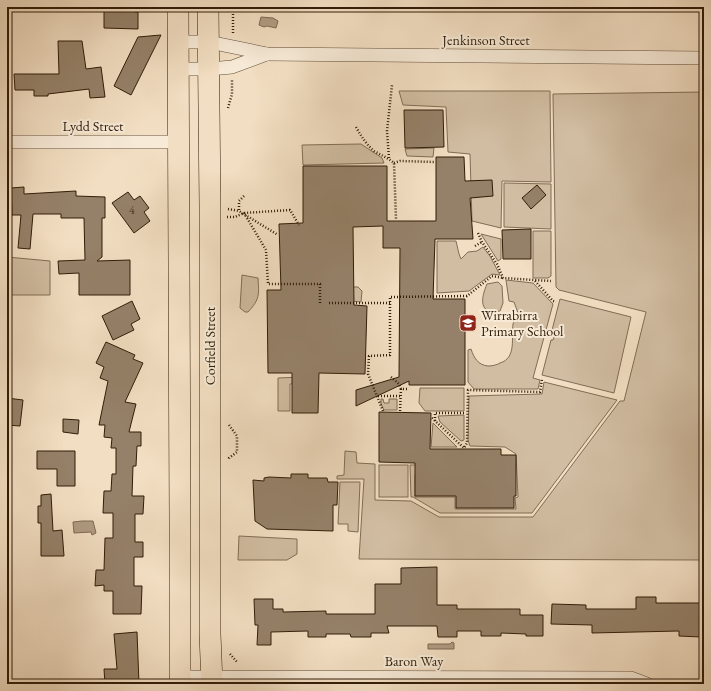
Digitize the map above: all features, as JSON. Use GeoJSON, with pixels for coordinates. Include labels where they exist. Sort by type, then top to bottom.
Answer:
{"type":"FeatureCollection","features":[{"type":"Feature","properties":{"kind":"main road"},"geometry":{"type":"LineString","coordinates":[[178,7],[180,513],[179,680]]}},
{"type":"Feature","properties":{"kind":"main road","name":"Corfield Street"},"geometry":{"type":"LineString","coordinates":[[208,7],[210,634],[212,680]]}},
{"type":"Feature","properties":{"kind":"street","name":"Jenkinson Street"},"geometry":{"type":"LineString","coordinates":[[178,42],[209,42],[267,54],[704,58]]}},
{"type":"Feature","properties":{"kind":"street","name":"Jenkinson Street"},"geometry":{"type":"LineString","coordinates":[[178,69],[232,67],[267,54]]}},
{"type":"Feature","properties":{"kind":"street","name":"Lydd Street"},"geometry":{"type":"LineString","coordinates":[[7,142],[178,142]]}},
{"type":"Feature","properties":{"kind":"street","name":"Baron Way"},"geometry":{"type":"LineString","coordinates":[[179,680],[212,680],[252,677],[436,680],[631,678],[647,684]]}},
{"type":"Feature","properties":{"kind":"path"},"geometry":{"type":"LineString","coordinates":[[389,159],[387,131],[392,85]]}},
{"type":"Feature","properties":{"kind":"path"},"geometry":{"type":"LineString","coordinates":[[356,127],[365,142],[375,151],[394,163],[396,219]]}},
{"type":"Feature","properties":{"kind":"path"},"geometry":{"type":"LineString","coordinates":[[394,163],[400,161],[434,162]]}},
{"type":"Feature","properties":{"kind":"path"},"geometry":{"type":"LineString","coordinates":[[239,211],[239,201],[244,196]]}},
{"type":"Feature","properties":{"kind":"path"},"geometry":{"type":"LineString","coordinates":[[226,209],[244,213],[278,235]]}},
{"type":"Feature","properties":{"kind":"path"},"geometry":{"type":"LineString","coordinates":[[227,217],[236,217],[244,213],[290,210],[299,225]]}},
{"type":"Feature","properties":{"kind":"path"},"geometry":{"type":"LineString","coordinates":[[244,213],[266,250],[268,284],[320,284],[320,303]]}},
{"type":"Feature","properties":{"kind":"path"},"geometry":{"type":"LineString","coordinates":[[478,233],[482,242],[497,264],[503,278]]}},
{"type":"Feature","properties":{"kind":"path"},"geometry":{"type":"LineString","coordinates":[[475,246],[482,242]]}},
{"type":"Feature","properties":{"kind":"path"},"geometry":{"type":"LineString","coordinates":[[382,411],[378,396],[376,396],[368,374],[370,356],[390,355],[390,297],[467,296],[492,276],[551,281]]}},
{"type":"Feature","properties":{"kind":"path"},"geometry":{"type":"LineString","coordinates":[[535,280],[553,301],[556,302]]}},
{"type":"Feature","properties":{"kind":"path"},"geometry":{"type":"LineString","coordinates":[[329,303],[390,303]]}},
{"type":"Feature","properties":{"kind":"path"},"geometry":{"type":"LineString","coordinates":[[391,377],[398,384],[400,389],[400,411]]}},
{"type":"Feature","properties":{"kind":"path"},"geometry":{"type":"LineString","coordinates":[[432,418],[464,448],[467,442],[466,413],[468,390],[540,392],[542,379]]}},
{"type":"Feature","properties":{"kind":"path"},"geometry":{"type":"LineString","coordinates":[[400,389],[408,389]]}},
{"type":"Feature","properties":{"kind":"path"},"geometry":{"type":"LineString","coordinates":[[378,396],[400,396]]}},
{"type":"Feature","properties":{"kind":"path"},"geometry":{"type":"LineString","coordinates":[[436,421],[435,413],[466,413]]}},
{"type":"Feature","properties":{"kind":"path"},"geometry":{"type":"LineString","coordinates":[[229,466],[229,458],[237,452],[237,442]]}},
{"type":"Feature","properties":{"kind":"path"},"geometry":{"type":"LineString","coordinates":[[229,652],[236,662],[251,667],[252,677]]}},
{"type":"Feature","properties":{"kind":"shaded area"},"geometry":{"type":"Polygon","coordinates":[[[261,17],[273,18],[278,21],[276,28],[259,25],[261,17]]]}},
{"type":"Feature","properties":{"kind":"shaded area"},"geometry":{"type":"Polygon","coordinates":[[[399,91],[550,91],[551,182],[502,181],[501,228],[472,221],[470,154],[448,152],[446,107],[403,105],[399,91]]]}},
{"type":"Feature","properties":{"kind":"shaded area"},"geometry":{"type":"Polygon","coordinates":[[[704,92],[704,560],[359,559],[364,479],[337,479],[337,476],[344,475],[345,451],[356,452],[357,463],[375,464],[375,500],[411,501],[439,517],[533,517],[620,401],[624,401],[646,312],[559,290],[556,287],[553,94],[704,92]]]}},
{"type":"Feature","properties":{"kind":"shaded area"},"geometry":{"type":"Polygon","coordinates":[[[361,144],[382,158],[384,163],[303,165],[302,145],[361,144]]]}},
{"type":"Feature","properties":{"kind":"shaded area"},"geometry":{"type":"Polygon","coordinates":[[[434,148],[433,157],[407,156],[405,149],[434,148]]]}},
{"type":"Feature","properties":{"kind":"shaded area"},"geometry":{"type":"Polygon","coordinates":[[[504,183],[551,184],[551,229],[504,227],[504,183]]]}},
{"type":"Feature","properties":{"kind":"shaded area"},"geometry":{"type":"Polygon","coordinates":[[[533,231],[551,231],[551,276],[548,278],[533,278],[533,231]]]}},
{"type":"Feature","properties":{"kind":"shaded area"},"geometry":{"type":"Polygon","coordinates":[[[481,234],[501,239],[501,259],[498,261],[481,234]]]}},
{"type":"Feature","properties":{"kind":"shaded area"},"geometry":{"type":"Polygon","coordinates":[[[437,241],[456,241],[461,259],[468,252],[477,251],[483,247],[490,256],[500,275],[492,274],[469,291],[437,293],[437,241]]]}},
{"type":"Feature","properties":{"kind":"shaded area"},"geometry":{"type":"Polygon","coordinates":[[[7,257],[50,261],[50,295],[7,295],[7,257]]]}},
{"type":"Feature","properties":{"kind":"shaded area"},"geometry":{"type":"Polygon","coordinates":[[[242,275],[258,278],[259,289],[257,300],[248,312],[245,312],[240,308],[242,275]]]}},
{"type":"Feature","properties":{"kind":"shaded area"},"geometry":{"type":"Polygon","coordinates":[[[506,280],[533,283],[553,304],[533,378],[540,380],[538,389],[474,389],[468,382],[468,350],[471,349],[479,363],[488,366],[496,365],[505,360],[509,357],[511,352],[513,324],[518,313],[514,302],[509,301],[506,280]]]}},
{"type":"Feature","properties":{"kind":"shaded area"},"geometry":{"type":"Polygon","coordinates":[[[498,282],[502,286],[503,303],[500,311],[493,312],[485,308],[483,304],[483,295],[487,284],[498,282]]]}},
{"type":"Feature","properties":{"kind":"shaded area"},"geometry":{"type":"Polygon","coordinates":[[[330,287],[358,287],[362,291],[361,302],[352,301],[330,287]]]}},
{"type":"Feature","properties":{"kind":"shaded area"},"geometry":{"type":"Polygon","coordinates":[[[560,299],[631,317],[614,393],[542,375],[551,340],[553,340],[555,335],[551,334],[560,299]]]}},
{"type":"Feature","properties":{"kind":"shaded area"},"geometry":{"type":"Polygon","coordinates":[[[301,377],[301,383],[290,384],[290,411],[278,411],[278,378],[301,377]]]}},
{"type":"Feature","properties":{"kind":"shaded area"},"geometry":{"type":"Polygon","coordinates":[[[544,382],[617,400],[532,513],[440,513],[411,497],[410,465],[431,465],[415,474],[415,497],[455,497],[455,509],[516,509],[515,498],[518,497],[516,454],[505,447],[470,446],[468,440],[469,396],[542,394],[544,382]]]}},
{"type":"Feature","properties":{"kind":"shaded area"},"geometry":{"type":"Polygon","coordinates":[[[420,388],[464,388],[464,411],[425,411],[419,403],[420,388]]]}},
{"type":"Feature","properties":{"kind":"shaded area"},"geometry":{"type":"Polygon","coordinates":[[[381,399],[383,399],[384,403],[389,403],[389,399],[397,399],[397,410],[384,410],[381,404],[381,399]]]}},
{"type":"Feature","properties":{"kind":"shaded area"},"geometry":{"type":"Polygon","coordinates":[[[464,415],[464,440],[461,441],[440,422],[438,416],[464,415]]]}},
{"type":"Feature","properties":{"kind":"shaded area"},"geometry":{"type":"Polygon","coordinates":[[[433,423],[457,447],[431,447],[433,423]]]}},
{"type":"Feature","properties":{"kind":"shaded area"},"geometry":{"type":"Polygon","coordinates":[[[379,465],[408,465],[408,497],[379,497],[379,465]]]}},
{"type":"Feature","properties":{"kind":"shaded area"},"geometry":{"type":"Polygon","coordinates":[[[340,482],[360,482],[358,532],[348,531],[348,524],[338,524],[340,482]]]}},
{"type":"Feature","properties":{"kind":"shaded area"},"geometry":{"type":"Polygon","coordinates":[[[93,521],[96,533],[92,535],[91,532],[74,533],[73,522],[93,521]]]}},
{"type":"Feature","properties":{"kind":"shaded area"},"geometry":{"type":"Polygon","coordinates":[[[239,536],[297,539],[297,554],[287,560],[238,560],[239,536]]]}},
{"type":"Feature","properties":{"kind":"shaded area"},"geometry":{"type":"Polygon","coordinates":[[[452,642],[454,643],[454,649],[428,649],[428,644],[450,644],[452,642]]]}},
{"type":"Feature","properties":{"kind":"building"},"geometry":{"type":"Polygon","coordinates":[[[135,7],[135,12],[138,12],[138,29],[104,28],[104,8],[135,7]]]}},
{"type":"Feature","properties":{"kind":"building"},"geometry":{"type":"Polygon","coordinates":[[[161,35],[131,95],[114,86],[138,37],[161,35]]]}},
{"type":"Feature","properties":{"kind":"building"},"geometry":{"type":"Polygon","coordinates":[[[58,41],[82,41],[86,69],[101,67],[105,97],[90,98],[89,89],[48,94],[48,96],[34,96],[34,90],[15,90],[14,74],[59,74],[58,41]]]}},
{"type":"Feature","properties":{"kind":"building"},"geometry":{"type":"Polygon","coordinates":[[[404,110],[443,110],[444,147],[405,148],[404,110]]]}},
{"type":"Feature","properties":{"kind":"building"},"geometry":{"type":"Polygon","coordinates":[[[436,157],[464,157],[465,181],[492,180],[493,196],[470,198],[473,239],[435,239],[433,299],[465,299],[465,385],[409,385],[409,381],[356,406],[356,390],[399,377],[400,248],[383,248],[383,226],[353,227],[354,305],[367,306],[365,374],[319,373],[318,413],[292,413],[292,373],[268,373],[267,290],[281,290],[279,224],[303,223],[303,166],[387,166],[387,221],[436,221],[436,157]]]}},
{"type":"Feature","properties":{"kind":"building"},"geometry":{"type":"Polygon","coordinates":[[[537,185],[546,195],[531,209],[522,198],[537,185]]]}},
{"type":"Feature","properties":{"kind":"building"},"geometry":{"type":"Polygon","coordinates":[[[24,187],[24,194],[76,191],[76,196],[105,197],[105,218],[102,218],[102,257],[97,261],[130,260],[130,295],[79,295],[79,273],[59,274],[58,261],[85,260],[84,218],[61,218],[61,214],[33,214],[30,249],[18,248],[21,215],[12,215],[11,188],[24,187]]]}},
{"type":"Feature","properties":{"kind":"building"},"geometry":{"type":"Polygon","coordinates":[[[128,192],[134,200],[140,196],[149,208],[144,212],[150,221],[134,233],[112,203],[128,192]]]}},
{"type":"Feature","properties":{"kind":"building"},"geometry":{"type":"Polygon","coordinates":[[[531,229],[531,259],[503,259],[502,230],[531,229]]]}},
{"type":"Feature","properties":{"kind":"building"},"geometry":{"type":"Polygon","coordinates":[[[132,301],[140,319],[131,324],[134,330],[113,340],[102,316],[132,301]]]}},
{"type":"Feature","properties":{"kind":"building"},"geometry":{"type":"Polygon","coordinates":[[[106,342],[135,355],[133,359],[143,363],[125,402],[136,404],[129,432],[141,432],[141,446],[137,446],[136,466],[133,466],[132,496],[144,496],[143,514],[135,514],[135,542],[143,542],[143,557],[134,557],[134,586],[142,586],[141,614],[113,614],[113,591],[104,591],[104,585],[95,586],[96,570],[104,570],[105,538],[113,538],[113,513],[103,513],[104,491],[111,491],[112,474],[116,474],[116,448],[111,448],[112,438],[104,437],[105,425],[99,425],[108,381],[100,378],[104,367],[96,363],[106,342]]]}},
{"type":"Feature","properties":{"kind":"building"},"geometry":{"type":"Polygon","coordinates":[[[7,398],[23,400],[20,426],[7,425],[7,398]]]}},
{"type":"Feature","properties":{"kind":"building"},"geometry":{"type":"Polygon","coordinates":[[[379,412],[431,413],[430,449],[501,449],[501,455],[516,455],[516,496],[514,496],[514,508],[456,508],[456,496],[415,496],[415,463],[379,462],[379,412]]]}},
{"type":"Feature","properties":{"kind":"building"},"geometry":{"type":"Polygon","coordinates":[[[63,419],[79,420],[78,434],[63,432],[63,419]]]}},
{"type":"Feature","properties":{"kind":"building"},"geometry":{"type":"Polygon","coordinates":[[[37,451],[75,451],[75,486],[57,486],[57,469],[37,469],[37,451]]]}},
{"type":"Feature","properties":{"kind":"building"},"geometry":{"type":"Polygon","coordinates":[[[291,474],[308,474],[308,478],[327,478],[328,482],[338,482],[337,505],[333,505],[333,531],[267,529],[255,521],[253,480],[264,481],[264,478],[269,477],[291,478],[291,474]]]}},
{"type":"Feature","properties":{"kind":"building"},"geometry":{"type":"Polygon","coordinates":[[[51,494],[53,531],[62,530],[64,556],[41,556],[41,523],[38,523],[38,506],[41,506],[41,495],[51,494]]]}},
{"type":"Feature","properties":{"kind":"building"},"geometry":{"type":"Polygon","coordinates":[[[437,567],[437,605],[457,605],[457,609],[520,609],[520,615],[543,615],[543,636],[526,636],[526,634],[501,633],[501,636],[481,636],[481,631],[457,631],[457,637],[438,637],[437,626],[387,626],[389,633],[371,633],[371,637],[351,637],[350,634],[326,634],[326,637],[308,637],[308,631],[271,632],[271,645],[257,645],[258,625],[255,625],[254,599],[273,599],[273,609],[283,609],[283,612],[326,611],[326,614],[375,614],[375,584],[401,584],[401,568],[437,567]]]}},
{"type":"Feature","properties":{"kind":"building"},"geometry":{"type":"Polygon","coordinates":[[[636,597],[656,597],[656,603],[704,603],[704,623],[701,623],[701,637],[679,636],[679,631],[592,633],[592,625],[551,624],[552,604],[586,605],[586,609],[636,609],[636,597]]]}},
{"type":"Feature","properties":{"kind":"building"},"geometry":{"type":"Polygon","coordinates":[[[137,632],[139,684],[105,684],[104,669],[117,669],[114,634],[137,632]]]}},
{"type":"Feature","properties":{"kind":"place","name":"Wirrabirra Primary School"},"geometry":{"type":"Point","coordinates":[468,323]}}]}
